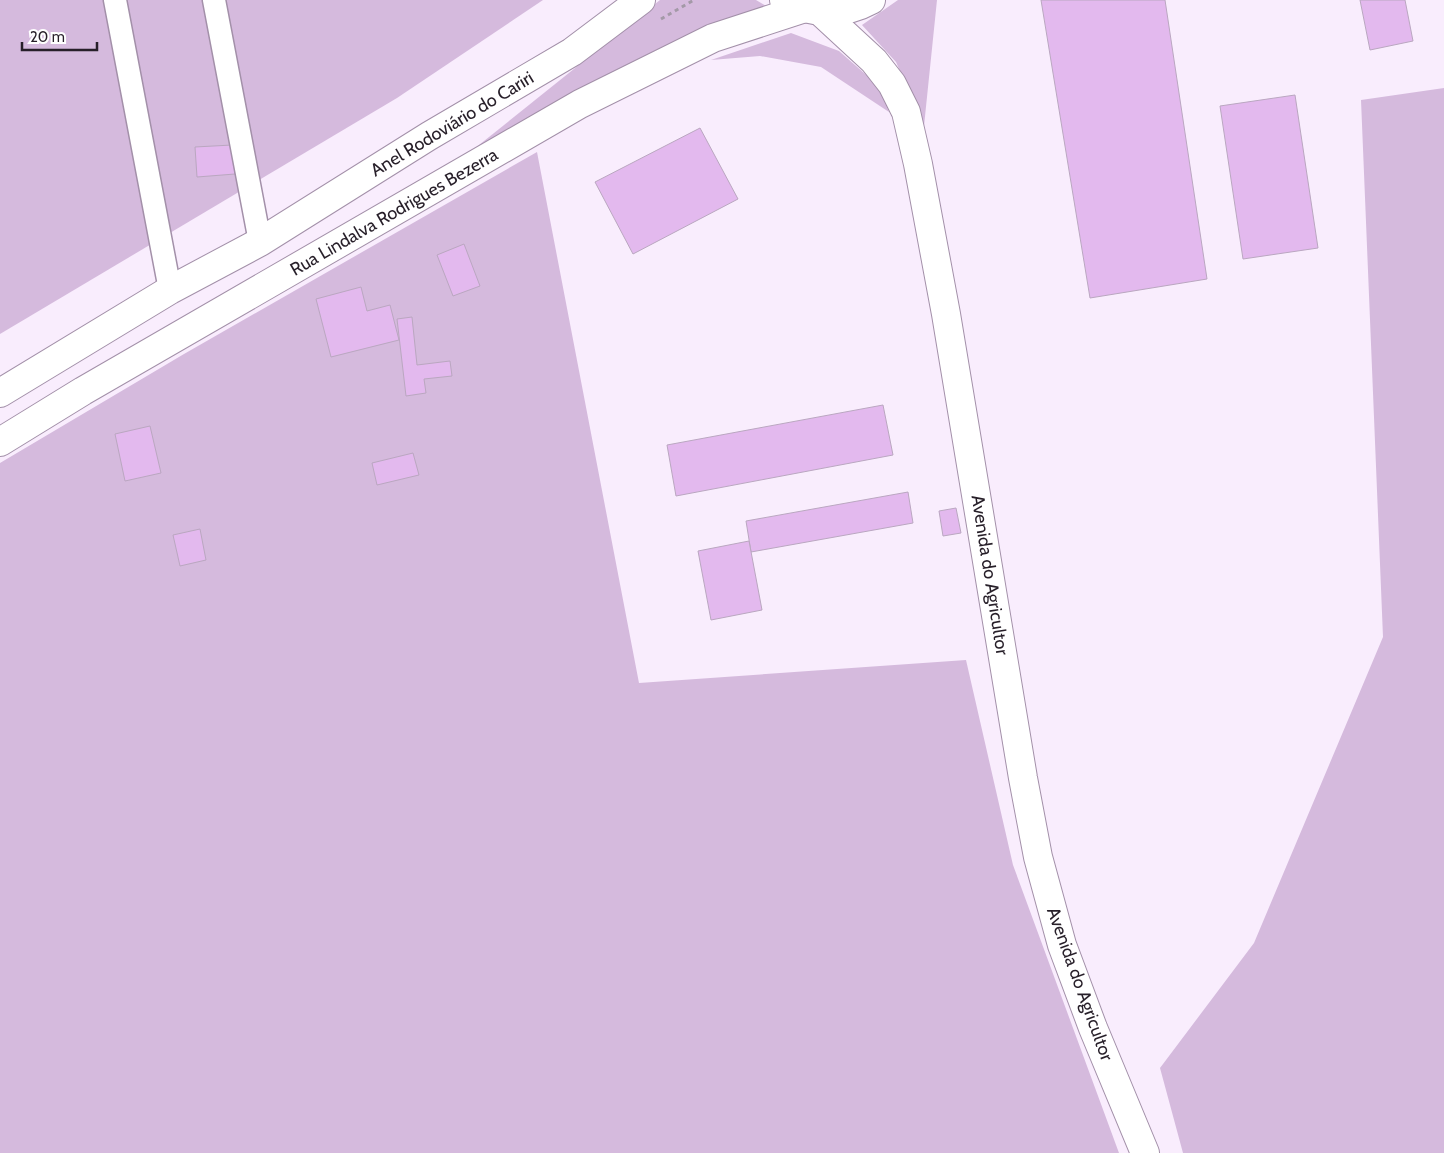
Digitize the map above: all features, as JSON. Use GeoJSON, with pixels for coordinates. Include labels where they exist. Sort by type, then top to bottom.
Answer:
{"type":"FeatureCollection","features":[{"type":"Feature","properties":{"kind":"main road","name":"Anel Rodoviário do Cariri"},"geometry":{"type":"LineString","coordinates":[[260,242],[429,136],[572,52],[641,0]]}},
{"type":"Feature","properties":{"kind":"main road"},"geometry":{"type":"LineString","coordinates":[[803,7],[858,7],[871,0]]}},
{"type":"Feature","properties":{"kind":"main road","name":"Rua Lindalva Rodrigues Bezerra"},"geometry":{"type":"LineString","coordinates":[[0,442],[83,391],[580,104],[713,38],[803,7]]}},
{"type":"Feature","properties":{"kind":"main road","name":"Avenida do Agricultor"},"geometry":{"type":"LineString","coordinates":[[803,7],[874,61],[892,84],[906,112],[918,164],[946,314],[1023,778],[1038,857],[1062,945],[1092,1028],[1145,1153]]}},
{"type":"Feature","properties":{"kind":"main road"},"geometry":{"type":"LineString","coordinates":[[0,393],[170,290],[260,242]]}},
{"type":"Feature","properties":{"kind":"street"},"geometry":{"type":"LineString","coordinates":[[115,0],[170,290]]}},
{"type":"Feature","properties":{"kind":"street"},"geometry":{"type":"LineString","coordinates":[[214,0],[260,242]]}},
{"type":"Feature","properties":{"kind":"shaded area"},"geometry":{"type":"Polygon","coordinates":[[[0,0],[543,0],[397,98],[0,334],[0,0]]]}},
{"type":"Feature","properties":{"kind":"shaded area"},"geometry":{"type":"Polygon","coordinates":[[[660,0],[756,0],[771,9],[474,149],[660,0]]]}},
{"type":"Feature","properties":{"kind":"shaded area"},"geometry":{"type":"Polygon","coordinates":[[[898,0],[937,0],[924,126],[896,62],[862,25],[898,0]]]}},
{"type":"Feature","properties":{"kind":"shaded area"},"geometry":{"type":"Polygon","coordinates":[[[791,33],[839,51],[880,87],[889,112],[821,67],[760,56],[711,60],[791,33]]]}},
{"type":"Feature","properties":{"kind":"shaded area"},"geometry":{"type":"Polygon","coordinates":[[[1444,88],[1444,1153],[1183,1153],[1160,1068],[1254,943],[1383,637],[1361,100],[1444,88]]]}},
{"type":"Feature","properties":{"kind":"shaded area"},"geometry":{"type":"Polygon","coordinates":[[[537,152],[639,683],[966,660],[1013,865],[1119,1153],[0,1153],[0,463],[184,354],[537,152]]]}},
{"type":"Feature","properties":{"kind":"building"},"geometry":{"type":"Polygon","coordinates":[[[1041,0],[1165,0],[1207,279],[1090,298],[1041,0]]]}},
{"type":"Feature","properties":{"kind":"building"},"geometry":{"type":"Polygon","coordinates":[[[1360,0],[1405,0],[1413,41],[1370,50],[1360,0]]]}},
{"type":"Feature","properties":{"kind":"building"},"geometry":{"type":"Polygon","coordinates":[[[1295,95],[1318,248],[1243,259],[1220,106],[1295,95]]]}},
{"type":"Feature","properties":{"kind":"building"},"geometry":{"type":"Polygon","coordinates":[[[700,128],[738,199],[633,254],[595,182],[700,128]]]}},
{"type":"Feature","properties":{"kind":"building"},"geometry":{"type":"Polygon","coordinates":[[[232,145],[235,174],[197,177],[195,147],[232,145]]]}},
{"type":"Feature","properties":{"kind":"building"},"geometry":{"type":"Polygon","coordinates":[[[464,244],[480,286],[453,296],[437,255],[464,244]]]}},
{"type":"Feature","properties":{"kind":"building"},"geometry":{"type":"Polygon","coordinates":[[[361,287],[367,311],[390,305],[399,340],[331,357],[316,299],[361,287]]]}},
{"type":"Feature","properties":{"kind":"building"},"geometry":{"type":"Polygon","coordinates":[[[412,317],[417,365],[450,361],[452,376],[424,379],[426,393],[406,396],[397,319],[412,317]]]}},
{"type":"Feature","properties":{"kind":"building"},"geometry":{"type":"Polygon","coordinates":[[[883,405],[893,455],[676,496],[667,445],[883,405]]]}},
{"type":"Feature","properties":{"kind":"building"},"geometry":{"type":"Polygon","coordinates":[[[150,426],[161,473],[125,481],[115,434],[150,426]]]}},
{"type":"Feature","properties":{"kind":"building"},"geometry":{"type":"Polygon","coordinates":[[[413,453],[419,475],[377,485],[372,463],[413,453]]]}},
{"type":"Feature","properties":{"kind":"building"},"geometry":{"type":"Polygon","coordinates":[[[908,492],[913,523],[751,552],[746,521],[908,492]]]}},
{"type":"Feature","properties":{"kind":"building"},"geometry":{"type":"Polygon","coordinates":[[[956,508],[961,533],[943,536],[939,511],[956,508]]]}},
{"type":"Feature","properties":{"kind":"building"},"geometry":{"type":"Polygon","coordinates":[[[200,529],[206,560],[180,566],[173,535],[200,529]]]}},
{"type":"Feature","properties":{"kind":"building"},"geometry":{"type":"Polygon","coordinates":[[[749,541],[762,610],[711,620],[698,551],[749,541]]]}}]}
